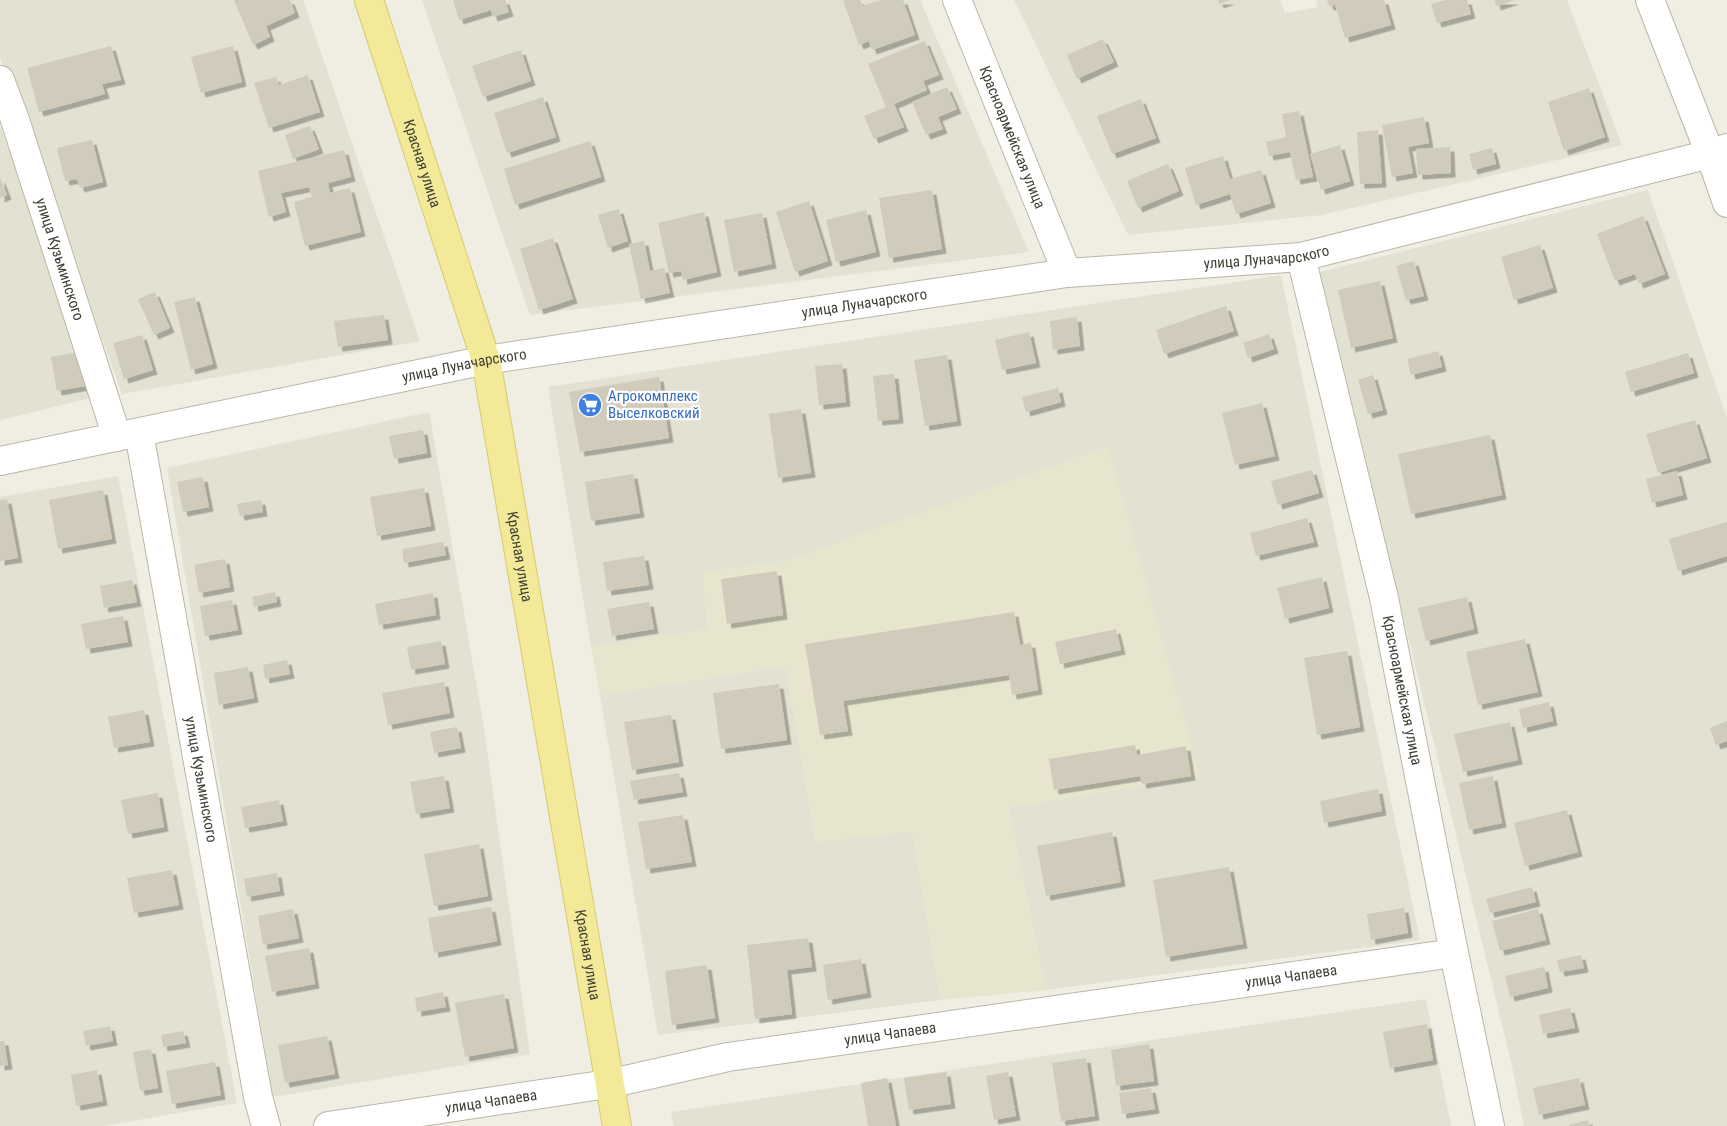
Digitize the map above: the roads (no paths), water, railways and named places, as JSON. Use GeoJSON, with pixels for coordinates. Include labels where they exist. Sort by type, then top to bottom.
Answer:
{"type":"FeatureCollection","features":[{"type":"Feature","properties":{"kind":"main road","name":"Красная улица"},"geometry":{"type":"LineString","coordinates":[[369,0],[486,360],[608,1084],[617,1126]]}},
{"type":"Feature","properties":{"kind":"street","name":"Красноармейская улица"},"geometry":{"type":"LineString","coordinates":[[957,0],[1067,273]]}},
{"type":"Feature","properties":{"kind":"street"},"geometry":{"type":"LineString","coordinates":[[1650,0],[1719,151],[1727,203]]}},
{"type":"Feature","properties":{"kind":"street","name":"улица Кузьминского"},"geometry":{"type":"LineString","coordinates":[[0,80],[128,435],[258,1097],[266,1126]]}},
{"type":"Feature","properties":{"kind":"street","name":"улица Луначарского"},"geometry":{"type":"LineString","coordinates":[[0,461],[486,360],[1067,273],[1301,257],[1719,151]]}},
{"type":"Feature","properties":{"kind":"street","name":"Красноармейская улица"},"geometry":{"type":"LineString","coordinates":[[1301,257],[1384,598],[1490,1126]]}},
{"type":"Feature","properties":{"kind":"street","name":"улица Чапаева"},"geometry":{"type":"LineString","coordinates":[[328,1126],[608,1084],[728,1057],[1454,953]]}},
{"type":"Feature","properties":{"kind":"place","name":"Агрокомплекс Выселковский"},"geometry":{"type":"Point","coordinates":[590,405]}}]}
